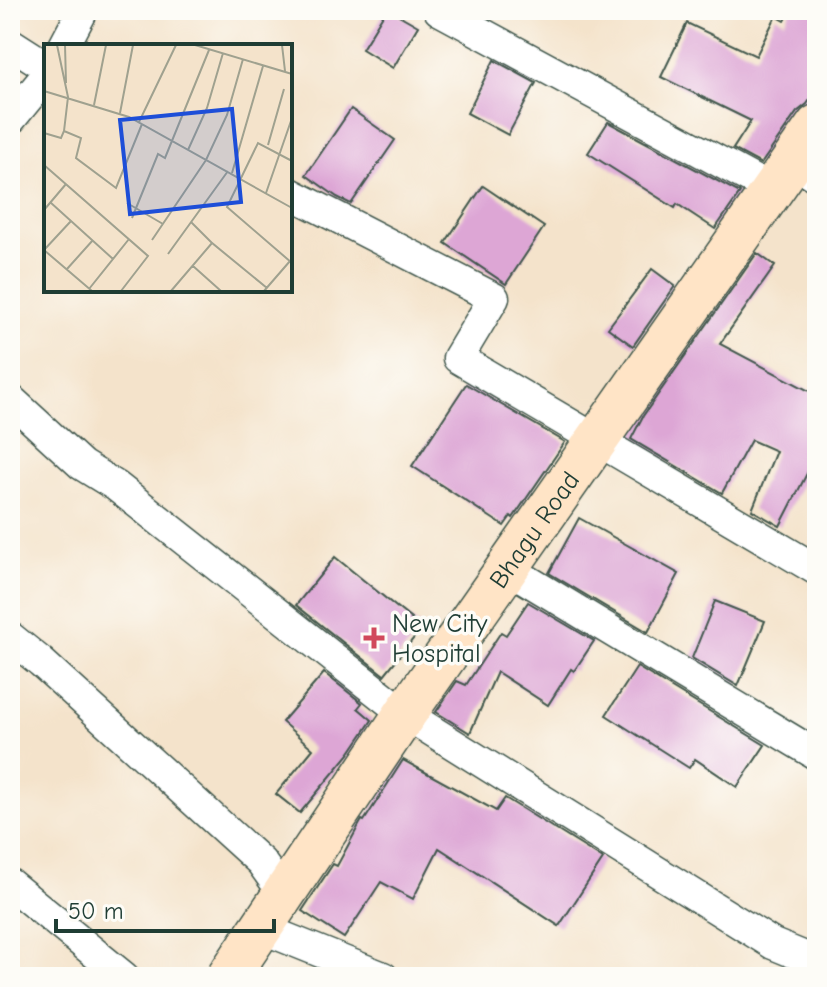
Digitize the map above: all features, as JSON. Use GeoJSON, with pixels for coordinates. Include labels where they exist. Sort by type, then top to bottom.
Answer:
{"type":"FeatureCollection","features":[{"type":"Feature","properties":{"kind":"street"},"geometry":{"type":"LineString","coordinates":[[65,44],[83,10]]}},
{"type":"Feature","properties":{"kind":"street"},"geometry":{"type":"LineString","coordinates":[[439,10],[794,176]]}},
{"type":"Feature","properties":{"kind":"street"},"geometry":{"type":"LineString","coordinates":[[10,43],[44,65]]}},
{"type":"Feature","properties":{"kind":"street"},"geometry":{"type":"LineString","coordinates":[[10,120],[44,78]]}},
{"type":"Feature","properties":{"kind":"street","name":"Bhagu Road"},"geometry":{"type":"LineString","coordinates":[[228,977],[405,714],[597,439],[794,176],[817,126]]}},
{"type":"Feature","properties":{"kind":"street"},"geometry":{"type":"LineString","coordinates":[[292,194],[494,298],[458,358],[817,570]]}},
{"type":"Feature","properties":{"kind":"street"},"geometry":{"type":"LineString","coordinates":[[10,399],[82,465],[116,486],[405,714],[773,944],[817,962]]}},
{"type":"Feature","properties":{"kind":"street"},"geometry":{"type":"LineString","coordinates":[[507,568],[817,755]]}},
{"type":"Feature","properties":{"kind":"street"},"geometry":{"type":"LineString","coordinates":[[10,637],[261,862],[272,911],[383,977]]}},
{"type":"Feature","properties":{"kind":"street"},"geometry":{"type":"LineString","coordinates":[[10,884],[124,977]]}},
{"type":"Feature","properties":{"kind":"building"},"geometry":{"type":"Polygon","coordinates":[[[386,10],[418,26],[393,68],[362,49],[386,10]]]}},
{"type":"Feature","properties":{"kind":"building"},"geometry":{"type":"Polygon","coordinates":[[[791,10],[817,10],[817,90],[797,112],[761,164],[733,149],[751,121],[661,77],[687,23],[756,56],[776,16],[785,21],[791,10]]]}},
{"type":"Feature","properties":{"kind":"building"},"geometry":{"type":"Polygon","coordinates":[[[494,60],[536,83],[508,135],[467,113],[494,60]]]}},
{"type":"Feature","properties":{"kind":"building"},"geometry":{"type":"Polygon","coordinates":[[[351,109],[395,140],[351,204],[306,175],[351,109]]]}},
{"type":"Feature","properties":{"kind":"building"},"geometry":{"type":"Polygon","coordinates":[[[608,122],[740,193],[715,229],[677,204],[675,208],[588,153],[608,122]]]}},
{"type":"Feature","properties":{"kind":"building"},"geometry":{"type":"Polygon","coordinates":[[[483,186],[544,227],[506,284],[445,243],[483,186]]]}},
{"type":"Feature","properties":{"kind":"building"},"geometry":{"type":"Polygon","coordinates":[[[757,253],[775,266],[720,344],[817,395],[817,454],[780,526],[752,510],[776,451],[751,440],[722,493],[631,439],[643,416],[757,253]]]}},
{"type":"Feature","properties":{"kind":"building"},"geometry":{"type":"Polygon","coordinates":[[[652,269],[675,286],[633,346],[608,328],[652,269]]]}},
{"type":"Feature","properties":{"kind":"building"},"geometry":{"type":"Polygon","coordinates":[[[466,384],[565,442],[513,518],[511,516],[504,526],[412,466],[466,384]]]}},
{"type":"Feature","properties":{"kind":"building"},"geometry":{"type":"Polygon","coordinates":[[[579,518],[679,574],[648,632],[549,573],[579,518]]]}},
{"type":"Feature","properties":{"kind":"building"},"geometry":{"type":"Polygon","coordinates":[[[335,557],[422,628],[384,675],[296,605],[335,557]]]}},
{"type":"Feature","properties":{"kind":"building"},"geometry":{"type":"Polygon","coordinates":[[[715,601],[765,621],[738,686],[692,658],[715,601]]]}},
{"type":"Feature","properties":{"kind":"building"},"geometry":{"type":"Polygon","coordinates":[[[528,602],[594,641],[548,705],[497,672],[470,733],[436,712],[457,681],[466,685],[501,632],[506,635],[528,602]]]}},
{"type":"Feature","properties":{"kind":"building"},"geometry":{"type":"Polygon","coordinates":[[[637,667],[765,745],[737,787],[695,759],[689,768],[606,715],[637,667]]]}},
{"type":"Feature","properties":{"kind":"building"},"geometry":{"type":"Polygon","coordinates":[[[324,673],[362,703],[358,708],[372,720],[349,754],[300,813],[276,794],[313,749],[282,722],[324,673]]]}},
{"type":"Feature","properties":{"kind":"building"},"geometry":{"type":"Polygon","coordinates":[[[403,760],[496,811],[505,798],[603,859],[559,926],[439,848],[413,899],[381,882],[344,938],[302,911],[333,864],[337,866],[362,820],[403,760]]]}},
{"type":"Feature","properties":{"kind":"place","name":"New City Hospital"},"geometry":{"type":"Point","coordinates":[374,638]}}]}
